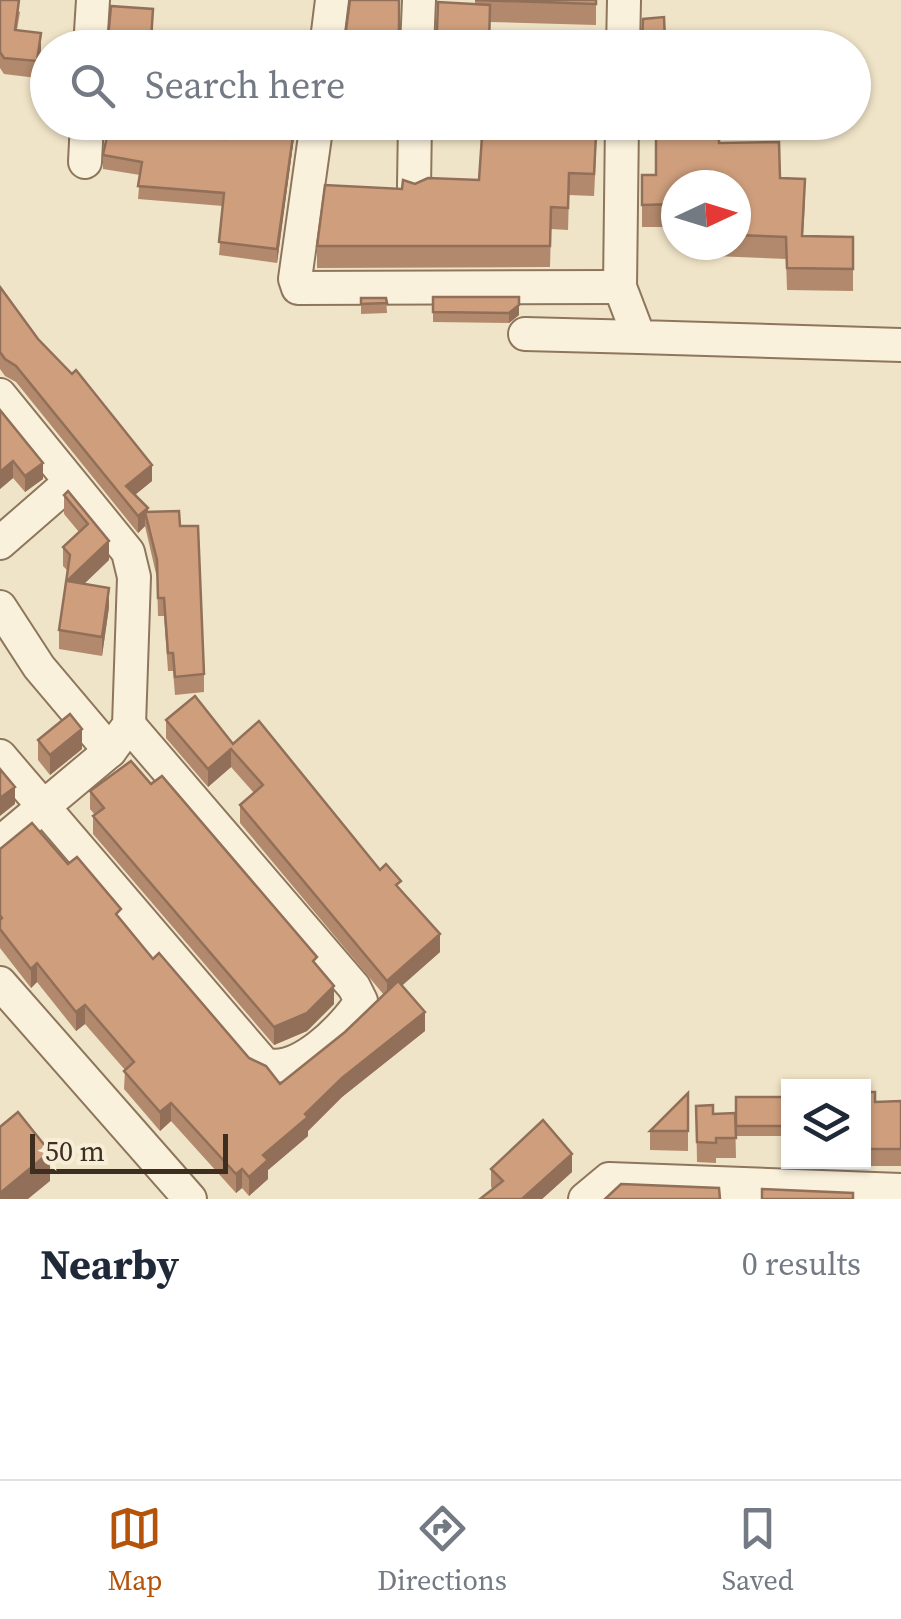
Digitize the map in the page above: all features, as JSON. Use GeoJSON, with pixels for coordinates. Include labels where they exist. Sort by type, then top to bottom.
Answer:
{"type":"FeatureCollection","features":[{"type":"Feature","properties":{"kind":"street"},"geometry":{"type":"LineString","coordinates":[[91,30],[92,0]]}},
{"type":"Feature","properties":{"kind":"street"},"geometry":{"type":"LineString","coordinates":[[328,30],[332,0]]}},
{"type":"Feature","properties":{"kind":"street"},"geometry":{"type":"LineString","coordinates":[[418,30],[419,0]]}},
{"type":"Feature","properties":{"kind":"street"},"geometry":{"type":"LineString","coordinates":[[623,30],[624,0]]}},
{"type":"Feature","properties":{"kind":"street"},"geometry":{"type":"LineString","coordinates":[[85,162],[86,140]]}},
{"type":"Feature","properties":{"kind":"street"},"geometry":{"type":"LineString","coordinates":[[314,140],[295,280],[298,288],[620,288]]}},
{"type":"Feature","properties":{"kind":"street"},"geometry":{"type":"LineString","coordinates":[[414,186],[415,140]]}},
{"type":"Feature","properties":{"kind":"street"},"geometry":{"type":"LineString","coordinates":[[622,140],[620,288],[640,337]]}},
{"type":"Feature","properties":{"kind":"street"},"geometry":{"type":"LineString","coordinates":[[525,334],[901,345]]}},
{"type":"Feature","properties":{"kind":"street"},"geometry":{"type":"LineString","coordinates":[[0,395],[132,564],[120,738],[0,843]]}},
{"type":"Feature","properties":{"kind":"street"},"geometry":{"type":"LineString","coordinates":[[0,543],[70,482]]}},
{"type":"Feature","properties":{"kind":"street"},"geometry":{"type":"LineString","coordinates":[[0,607],[39,667],[120,738],[354,987],[360,1001],[351,1016],[296,1062],[277,1068],[264,1064],[0,756]]}},
{"type":"Feature","properties":{"kind":"street"},"geometry":{"type":"LineString","coordinates":[[7,1006],[190,1199]]}},
{"type":"Feature","properties":{"kind":"street"},"geometry":{"type":"LineString","coordinates":[[586,1199],[609,1179],[744,1191],[901,1190]]}},
{"type":"Feature","properties":{"kind":"building"},"geometry":{"type":"Polygon","coordinates":[[[0,0],[19,0],[15,30],[30,32],[30,60],[4,58],[0,52],[0,0]]]}},
{"type":"Feature","properties":{"kind":"building"},"geometry":{"type":"Polygon","coordinates":[[[350,0],[399,0],[399,30],[346,30],[350,0]]]}},
{"type":"Feature","properties":{"kind":"building"},"geometry":{"type":"Polygon","coordinates":[[[475,0],[596,0],[596,4],[475,0]]]}},
{"type":"Feature","properties":{"kind":"building"},"geometry":{"type":"Polygon","coordinates":[[[438,2],[490,5],[489,30],[436,30],[438,2]]]}},
{"type":"Feature","properties":{"kind":"building"},"geometry":{"type":"Polygon","coordinates":[[[111,6],[153,9],[152,30],[109,30],[111,6]]]}},
{"type":"Feature","properties":{"kind":"building"},"geometry":{"type":"Polygon","coordinates":[[[664,17],[665,30],[643,30],[643,19],[664,17]]]}},
{"type":"Feature","properties":{"kind":"building"},"geometry":{"type":"Polygon","coordinates":[[[106,140],[292,140],[277,249],[219,242],[224,193],[138,186],[142,162],[103,155],[106,140]]]}},
{"type":"Feature","properties":{"kind":"building"},"geometry":{"type":"Polygon","coordinates":[[[482,140],[596,140],[594,174],[569,173],[568,208],[551,207],[550,246],[317,246],[325,185],[402,189],[403,180],[415,184],[428,178],[479,180],[482,140]]]}},
{"type":"Feature","properties":{"kind":"building"},"geometry":{"type":"Polygon","coordinates":[[[656,140],[779,142],[780,178],[805,179],[802,236],[853,237],[853,269],[787,268],[786,237],[751,236],[751,170],[661,170],[661,204],[642,205],[642,175],[656,175],[656,140]]]}},
{"type":"Feature","properties":{"kind":"building"},"geometry":{"type":"Polygon","coordinates":[[[0,287],[38,339],[72,374],[76,370],[152,465],[126,486],[148,508],[138,516],[16,366],[0,352],[0,287]]]}},
{"type":"Feature","properties":{"kind":"building"},"geometry":{"type":"Polygon","coordinates":[[[433,297],[519,297],[519,305],[509,313],[433,312],[433,297]]]}},
{"type":"Feature","properties":{"kind":"building"},"geometry":{"type":"Polygon","coordinates":[[[361,298],[386,298],[387,303],[361,304],[361,298]]]}},
{"type":"Feature","properties":{"kind":"building"},"geometry":{"type":"Polygon","coordinates":[[[0,410],[43,463],[25,476],[13,461],[0,472],[0,410]]]}},
{"type":"Feature","properties":{"kind":"building"},"geometry":{"type":"Polygon","coordinates":[[[68,491],[109,541],[67,581],[109,588],[102,637],[59,630],[70,555],[63,547],[88,524],[64,495],[68,491]]]}},
{"type":"Feature","properties":{"kind":"building"},"geometry":{"type":"Polygon","coordinates":[[[179,511],[180,526],[198,526],[204,674],[175,677],[173,653],[168,653],[164,598],[158,598],[157,560],[145,512],[179,511]]]}},
{"type":"Feature","properties":{"kind":"building"},"geometry":{"type":"Polygon","coordinates":[[[195,696],[233,744],[259,721],[380,870],[386,864],[401,881],[396,885],[440,934],[387,981],[240,805],[263,785],[231,749],[208,769],[166,720],[195,696]]]}},
{"type":"Feature","properties":{"kind":"building"},"geometry":{"type":"Polygon","coordinates":[[[70,714],[82,729],[50,755],[38,740],[70,714]]]}},
{"type":"Feature","properties":{"kind":"building"},"geometry":{"type":"Polygon","coordinates":[[[131,761],[151,784],[162,776],[317,957],[313,961],[334,986],[307,1013],[274,1027],[93,816],[104,808],[90,791],[131,761]]]}},
{"type":"Feature","properties":{"kind":"building"},"geometry":{"type":"Polygon","coordinates":[[[0,769],[15,787],[0,798],[0,769]]]}},
{"type":"Feature","properties":{"kind":"building"},"geometry":{"type":"Polygon","coordinates":[[[32,823],[68,864],[77,857],[121,909],[116,914],[153,959],[159,953],[249,1058],[266,1066],[280,1084],[345,1032],[398,981],[425,1012],[342,1078],[305,1114],[308,1117],[263,1155],[268,1160],[249,1177],[242,1169],[236,1174],[171,1103],[160,1112],[124,1071],[134,1062],[85,1005],[76,1012],[37,963],[31,969],[0,929],[0,849],[32,823]]]}},
{"type":"Feature","properties":{"kind":"building"},"geometry":{"type":"Polygon","coordinates":[[[871,1092],[875,1092],[875,1102],[901,1101],[901,1149],[871,1149],[871,1092]]]}},
{"type":"Feature","properties":{"kind":"building"},"geometry":{"type":"Polygon","coordinates":[[[688,1093],[688,1131],[650,1131],[688,1093]]]}},
{"type":"Feature","properties":{"kind":"building"},"geometry":{"type":"Polygon","coordinates":[[[736,1097],[781,1097],[781,1126],[736,1126],[736,1097]]]}},
{"type":"Feature","properties":{"kind":"building"},"geometry":{"type":"Polygon","coordinates":[[[713,1105],[713,1114],[735,1113],[736,1138],[697,1142],[696,1106],[713,1105]]]}},
{"type":"Feature","properties":{"kind":"building"},"geometry":{"type":"Polygon","coordinates":[[[18,1112],[50,1152],[0,1193],[0,1127],[18,1112]]]}},
{"type":"Feature","properties":{"kind":"building"},"geometry":{"type":"Polygon","coordinates":[[[543,1120],[572,1154],[522,1199],[480,1199],[503,1181],[491,1169],[543,1120]]]}},
{"type":"Feature","properties":{"kind":"building"},"geometry":{"type":"Polygon","coordinates":[[[621,1184],[719,1188],[720,1199],[605,1199],[621,1184]]]}},
{"type":"Feature","properties":{"kind":"building"},"geometry":{"type":"Polygon","coordinates":[[[762,1189],[853,1193],[853,1199],[762,1199],[762,1189]]]}}]}
